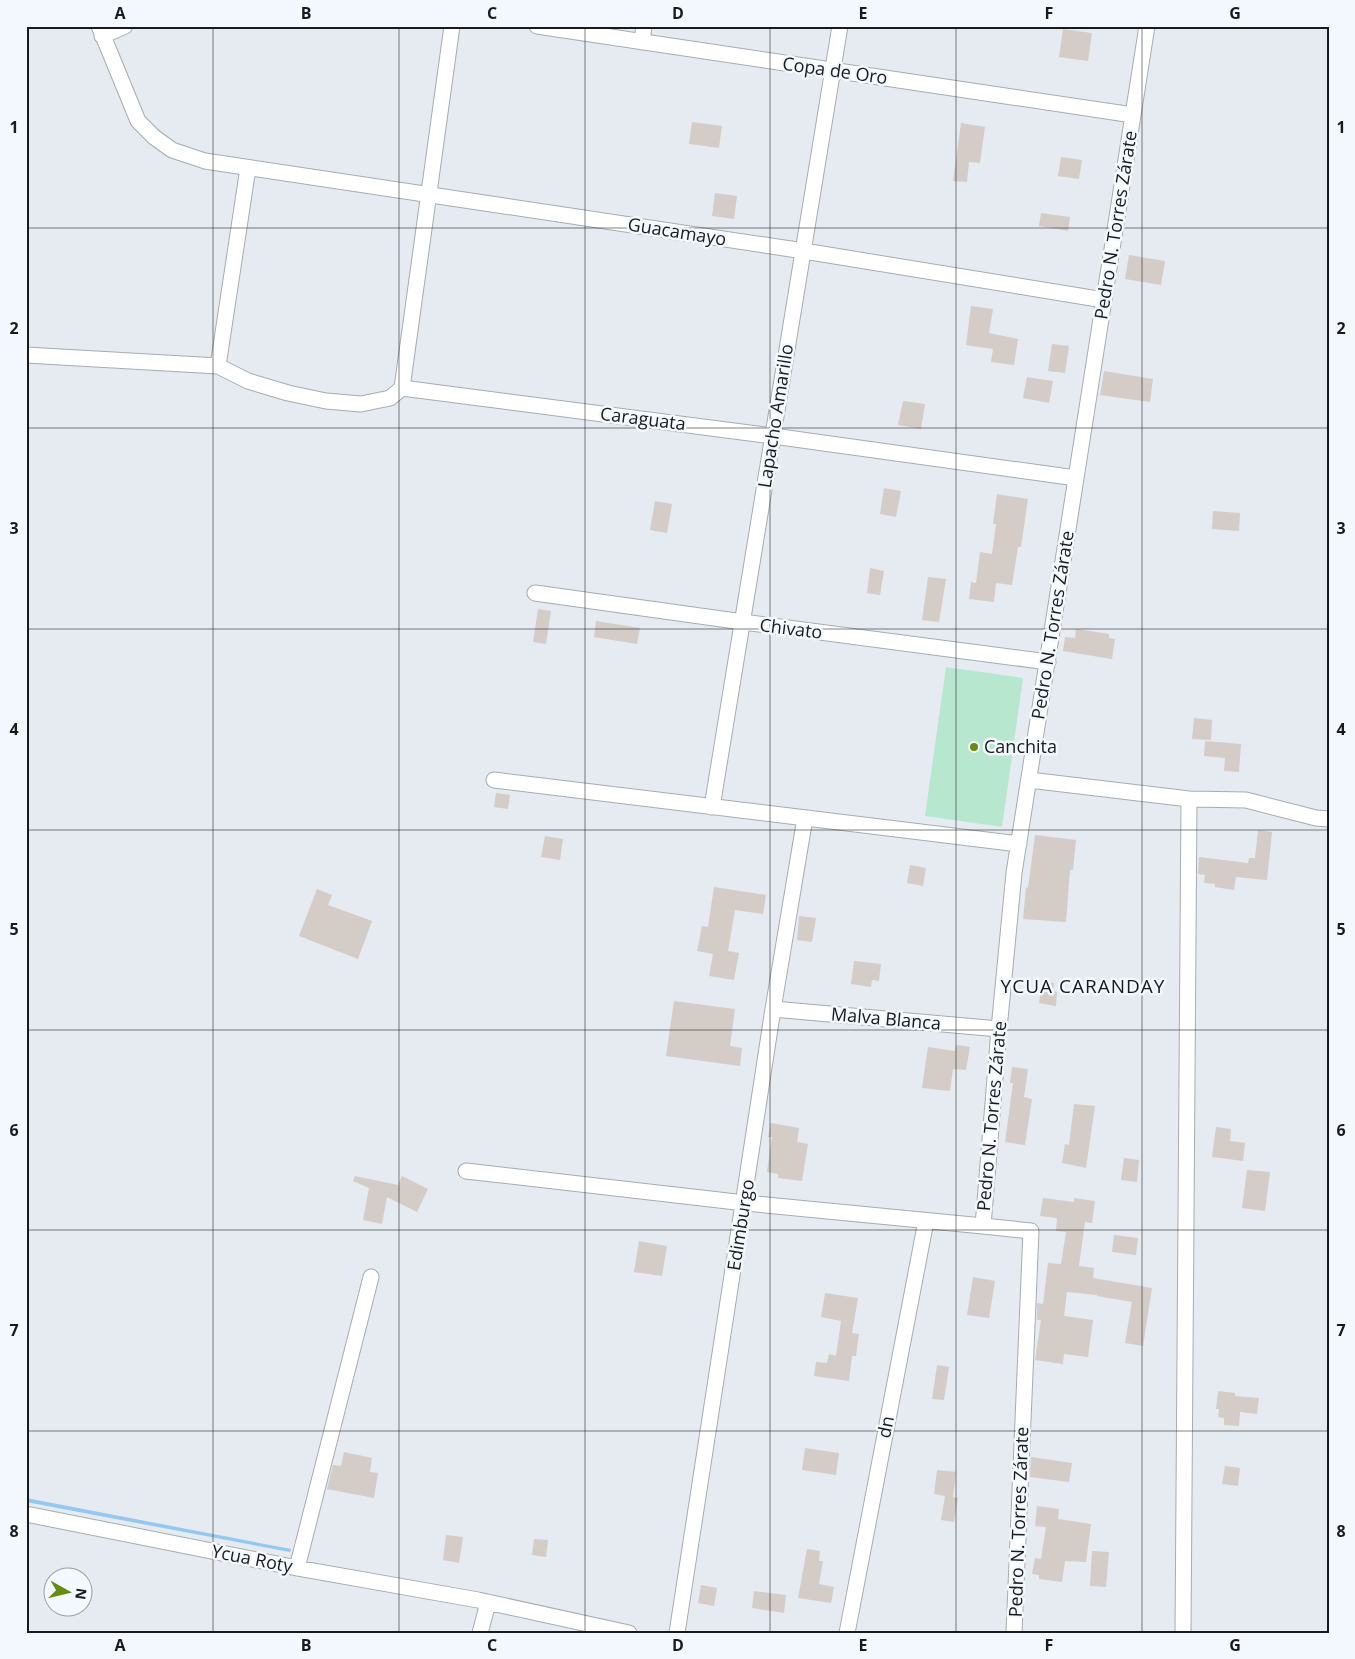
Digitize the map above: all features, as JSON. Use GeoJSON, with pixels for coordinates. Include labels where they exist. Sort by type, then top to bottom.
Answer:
{"type":"FeatureCollection","features":[{"type":"Feature","properties":{"kind":"street"},"geometry":{"type":"LineString","coordinates":[[100,31],[124,26]]}},
{"type":"Feature","properties":{"kind":"street"},"geometry":{"type":"LineString","coordinates":[[26,355],[218,366],[248,381],[288,393],[326,401],[361,404],[390,398],[402,388],[452,26]]}},
{"type":"Feature","properties":{"kind":"street","name":"Copa de Oro"},"geometry":{"type":"LineString","coordinates":[[537,26],[1133,115]]}},
{"type":"Feature","properties":{"kind":"street"},"geometry":{"type":"LineString","coordinates":[[642,42],[644,26]]}},
{"type":"Feature","properties":{"kind":"street","name":"Lapacho Amarillo"},"geometry":{"type":"LineString","coordinates":[[712,806],[840,26]]}},
{"type":"Feature","properties":{"kind":"street","name":"Pedro N. Torres Zárate"},"geometry":{"type":"LineString","coordinates":[[1014,1633],[1031,1231],[983,1226],[999,1030],[1014,873],[1147,26]]}},
{"type":"Feature","properties":{"kind":"street","name":"Guacamayo"},"geometry":{"type":"LineString","coordinates":[[100,31],[138,121],[154,137],[172,150],[205,161],[804,251],[1104,300]]}},
{"type":"Feature","properties":{"kind":"street"},"geometry":{"type":"LineString","coordinates":[[218,366],[248,168]]}},
{"type":"Feature","properties":{"kind":"street","name":"Caraguata"},"geometry":{"type":"LineString","coordinates":[[402,388],[773,436],[1076,478]]}},
{"type":"Feature","properties":{"kind":"street","name":"Chivato"},"geometry":{"type":"LineString","coordinates":[[535,593],[1048,662]]}},
{"type":"Feature","properties":{"kind":"street"},"geometry":{"type":"LineString","coordinates":[[494,780],[1019,844]]}},
{"type":"Feature","properties":{"kind":"street"},"geometry":{"type":"LineString","coordinates":[[1029,780],[1189,798],[1246,800],[1316,818],[1329,819]]}},
{"type":"Feature","properties":{"kind":"street"},"geometry":{"type":"LineString","coordinates":[[1184,1633],[1189,798]]}},
{"type":"Feature","properties":{"kind":"street","name":"Edimburgo"},"geometry":{"type":"LineString","coordinates":[[677,1633],[745,1203],[773,1009],[805,818]]}},
{"type":"Feature","properties":{"kind":"street","name":"Malva Blanca"},"geometry":{"type":"LineString","coordinates":[[773,1009],[999,1030]]}},
{"type":"Feature","properties":{"kind":"street"},"geometry":{"type":"LineString","coordinates":[[466,1171],[745,1203],[983,1226]]}},
{"type":"Feature","properties":{"kind":"street","name":"dn"},"geometry":{"type":"LineString","coordinates":[[847,1633],[926,1221]]}},
{"type":"Feature","properties":{"kind":"street"},"geometry":{"type":"LineString","coordinates":[[297,1568],[371,1277]]}},
{"type":"Feature","properties":{"kind":"street","name":"Ycua Roty"},"geometry":{"type":"LineString","coordinates":[[26,1514],[297,1568],[483,1601],[629,1633]]}},
{"type":"Feature","properties":{"kind":"street"},"geometry":{"type":"LineString","coordinates":[[480,1633],[483,1601]]}},
{"type":"Feature","properties":{"kind":"green space","name":"Canchita"},"geometry":{"type":"Polygon","coordinates":[[[946,667],[1023,678],[1002,827],[925,816],[946,667]]]}},
{"type":"Feature","properties":{"kind":"water"},"geometry":{"type":"Polygon","coordinates":[[[26,1498],[291,1549],[290,1552],[26,1502],[26,1498]]]}},
{"type":"Feature","properties":{"kind":"building"},"geometry":{"type":"Polygon","coordinates":[[[1063,29],[1092,33],[1088,61],[1059,57],[1063,29]]]}},
{"type":"Feature","properties":{"kind":"building"},"geometry":{"type":"Polygon","coordinates":[[[692,122],[722,126],[719,148],[689,144],[692,122]]]}},
{"type":"Feature","properties":{"kind":"building"},"geometry":{"type":"Polygon","coordinates":[[[961,123],[985,127],[980,163],[969,162],[967,182],[953,181],[961,123]]]}},
{"type":"Feature","properties":{"kind":"building"},"geometry":{"type":"Polygon","coordinates":[[[1061,157],[1082,160],[1079,179],[1058,176],[1061,157]]]}},
{"type":"Feature","properties":{"kind":"building"},"geometry":{"type":"Polygon","coordinates":[[[715,193],[737,196],[734,219],[712,216],[715,193]]]}},
{"type":"Feature","properties":{"kind":"building"},"geometry":{"type":"Polygon","coordinates":[[[1041,213],[1070,217],[1068,231],[1039,226],[1041,213]]]}},
{"type":"Feature","properties":{"kind":"building"},"geometry":{"type":"Polygon","coordinates":[[[1129,255],[1165,261],[1161,285],[1125,279],[1129,255]]]}},
{"type":"Feature","properties":{"kind":"building"},"geometry":{"type":"Polygon","coordinates":[[[971,306],[993,309],[989,333],[1018,339],[1014,365],[991,362],[993,349],[966,345],[971,306]]]}},
{"type":"Feature","properties":{"kind":"building"},"geometry":{"type":"Polygon","coordinates":[[[1052,344],[1069,346],[1065,373],[1048,371],[1052,344]]]}},
{"type":"Feature","properties":{"kind":"building"},"geometry":{"type":"Polygon","coordinates":[[[1104,371],[1153,379],[1150,402],[1100,395],[1104,371]]]}},
{"type":"Feature","properties":{"kind":"building"},"geometry":{"type":"Polygon","coordinates":[[[1027,377],[1053,381],[1049,403],[1023,398],[1027,377]]]}},
{"type":"Feature","properties":{"kind":"building"},"geometry":{"type":"Polygon","coordinates":[[[903,401],[925,404],[921,429],[898,425],[903,401]]]}},
{"type":"Feature","properties":{"kind":"building"},"geometry":{"type":"Polygon","coordinates":[[[884,488],[901,491],[896,517],[880,514],[884,488]]]}},
{"type":"Feature","properties":{"kind":"building"},"geometry":{"type":"Polygon","coordinates":[[[997,494],[1028,499],[1021,547],[1018,547],[1012,585],[996,583],[994,602],[969,599],[971,582],[976,583],[980,552],[992,554],[997,494]]]}},
{"type":"Feature","properties":{"kind":"building"},"geometry":{"type":"Polygon","coordinates":[[[655,501],[672,504],[667,533],[650,530],[655,501]]]}},
{"type":"Feature","properties":{"kind":"building"},"geometry":{"type":"Polygon","coordinates":[[[1213,511],[1240,513],[1239,531],[1212,529],[1213,511]]]}},
{"type":"Feature","properties":{"kind":"building"},"geometry":{"type":"Polygon","coordinates":[[[870,568],[884,571],[880,595],[867,593],[870,568]]]}},
{"type":"Feature","properties":{"kind":"building"},"geometry":{"type":"Polygon","coordinates":[[[928,577],[946,579],[939,622],[922,620],[928,577]]]}},
{"type":"Feature","properties":{"kind":"building"},"geometry":{"type":"Polygon","coordinates":[[[538,609],[551,611],[546,644],[533,642],[538,609]]]}},
{"type":"Feature","properties":{"kind":"building"},"geometry":{"type":"Polygon","coordinates":[[[596,621],[640,628],[637,644],[594,637],[596,621]]]}},
{"type":"Feature","properties":{"kind":"building"},"geometry":{"type":"Polygon","coordinates":[[[1076,629],[1109,634],[1109,638],[1115,639],[1112,659],[1063,651],[1065,637],[1075,638],[1076,629]]]}},
{"type":"Feature","properties":{"kind":"building"},"geometry":{"type":"Polygon","coordinates":[[[1194,718],[1212,720],[1211,740],[1192,739],[1194,718]]]}},
{"type":"Feature","properties":{"kind":"building"},"geometry":{"type":"Polygon","coordinates":[[[1205,741],[1241,744],[1239,772],[1224,771],[1225,758],[1204,756],[1205,741]]]}},
{"type":"Feature","properties":{"kind":"building"},"geometry":{"type":"Polygon","coordinates":[[[496,793],[510,795],[508,809],[494,807],[496,793]]]}},
{"type":"Feature","properties":{"kind":"building"},"geometry":{"type":"Polygon","coordinates":[[[1258,830],[1272,832],[1267,880],[1236,877],[1234,890],[1215,887],[1215,884],[1204,883],[1205,875],[1198,874],[1199,857],[1248,863],[1249,858],[1255,858],[1258,830]]]}},
{"type":"Feature","properties":{"kind":"building"},"geometry":{"type":"Polygon","coordinates":[[[1035,835],[1076,840],[1073,870],[1070,870],[1066,922],[1023,919],[1026,887],[1028,888],[1035,835]]]}},
{"type":"Feature","properties":{"kind":"building"},"geometry":{"type":"Polygon","coordinates":[[[545,836],[563,839],[560,860],[541,857],[545,836]]]}},
{"type":"Feature","properties":{"kind":"building"},"geometry":{"type":"Polygon","coordinates":[[[910,865],[926,868],[923,886],[907,883],[910,865]]]}},
{"type":"Feature","properties":{"kind":"building"},"geometry":{"type":"Polygon","coordinates":[[[714,887],[766,895],[763,914],[735,910],[728,951],[739,953],[734,980],[709,976],[713,954],[697,951],[702,926],[708,927],[714,887]]]}},
{"type":"Feature","properties":{"kind":"building"},"geometry":{"type":"Polygon","coordinates":[[[317,889],[332,895],[328,905],[372,921],[358,959],[299,936],[317,889]]]}},
{"type":"Feature","properties":{"kind":"building"},"geometry":{"type":"Polygon","coordinates":[[[799,916],[816,918],[812,942],[797,940],[799,916]]]}},
{"type":"Feature","properties":{"kind":"building"},"geometry":{"type":"Polygon","coordinates":[[[854,961],[881,964],[879,981],[872,980],[871,987],[851,984],[854,961]]]}},
{"type":"Feature","properties":{"kind":"building"},"geometry":{"type":"Polygon","coordinates":[[[1042,981],[1054,983],[1053,991],[1057,992],[1056,1006],[1039,1003],[1042,981]]]}},
{"type":"Feature","properties":{"kind":"building"},"geometry":{"type":"Polygon","coordinates":[[[674,1001],[735,1009],[730,1046],[742,1048],[740,1066],[666,1056],[674,1001]]]}},
{"type":"Feature","properties":{"kind":"building"},"geometry":{"type":"Polygon","coordinates":[[[956,1045],[970,1047],[966,1070],[953,1069],[950,1091],[922,1088],[928,1047],[955,1051],[956,1045]]]}},
{"type":"Feature","properties":{"kind":"building"},"geometry":{"type":"Polygon","coordinates":[[[1012,1067],[1028,1069],[1024,1097],[1032,1099],[1025,1145],[1005,1142],[1013,1083],[1010,1083],[1012,1067]]]}},
{"type":"Feature","properties":{"kind":"building"},"geometry":{"type":"Polygon","coordinates":[[[1074,1104],[1095,1106],[1086,1168],[1062,1163],[1065,1144],[1069,1145],[1074,1104]]]}},
{"type":"Feature","properties":{"kind":"building"},"geometry":{"type":"Polygon","coordinates":[[[771,1123],[799,1128],[797,1142],[808,1144],[802,1181],[778,1178],[778,1174],[767,1172],[772,1137],[768,1137],[771,1123]]]}},
{"type":"Feature","properties":{"kind":"building"},"geometry":{"type":"Polygon","coordinates":[[[1216,1127],[1231,1129],[1230,1141],[1245,1143],[1243,1161],[1212,1157],[1216,1127]]]}},
{"type":"Feature","properties":{"kind":"building"},"geometry":{"type":"Polygon","coordinates":[[[1124,1158],[1139,1160],[1137,1182],[1121,1180],[1124,1158]]]}},
{"type":"Feature","properties":{"kind":"building"},"geometry":{"type":"Polygon","coordinates":[[[1247,1170],[1270,1172],[1265,1211],[1242,1208],[1247,1170]]]}},
{"type":"Feature","properties":{"kind":"building"},"geometry":{"type":"Polygon","coordinates":[[[355,1176],[398,1185],[402,1176],[428,1189],[417,1212],[387,1197],[382,1224],[363,1220],[369,1188],[353,1181],[355,1176]]]}},
{"type":"Feature","properties":{"kind":"building"},"geometry":{"type":"Polygon","coordinates":[[[1043,1198],[1074,1202],[1074,1198],[1095,1201],[1092,1223],[1085,1222],[1079,1266],[1094,1268],[1093,1278],[1152,1288],[1143,1346],[1125,1343],[1132,1302],[1097,1295],[1067,1292],[1064,1316],[1093,1320],[1088,1357],[1064,1354],[1063,1364],[1035,1360],[1041,1320],[1037,1320],[1037,1303],[1043,1304],[1048,1263],[1061,1264],[1066,1232],[1056,1231],[1057,1218],[1040,1216],[1043,1198]]]}},
{"type":"Feature","properties":{"kind":"building"},"geometry":{"type":"Polygon","coordinates":[[[1114,1235],[1138,1238],[1136,1255],[1112,1252],[1114,1235]]]}},
{"type":"Feature","properties":{"kind":"building"},"geometry":{"type":"Polygon","coordinates":[[[639,1241],[667,1246],[662,1276],[634,1272],[639,1241]]]}},
{"type":"Feature","properties":{"kind":"building"},"geometry":{"type":"Polygon","coordinates":[[[973,1277],[995,1281],[989,1318],[967,1315],[973,1277]]]}},
{"type":"Feature","properties":{"kind":"building"},"geometry":{"type":"Polygon","coordinates":[[[825,1293],[858,1298],[852,1333],[859,1334],[856,1356],[852,1356],[849,1381],[814,1376],[816,1362],[827,1363],[829,1354],[836,1356],[841,1321],[821,1317],[825,1293]]]}},
{"type":"Feature","properties":{"kind":"building"},"geometry":{"type":"Polygon","coordinates":[[[937,1365],[949,1367],[944,1400],[932,1399],[937,1365]]]}},
{"type":"Feature","properties":{"kind":"building"},"geometry":{"type":"Polygon","coordinates":[[[1218,1391],[1235,1393],[1235,1396],[1259,1398],[1257,1414],[1240,1412],[1239,1426],[1224,1425],[1224,1418],[1218,1417],[1219,1409],[1216,1409],[1218,1391]]]}},
{"type":"Feature","properties":{"kind":"building"},"geometry":{"type":"Polygon","coordinates":[[[805,1448],[839,1453],[836,1475],[802,1470],[805,1448]]]}},
{"type":"Feature","properties":{"kind":"building"},"geometry":{"type":"Polygon","coordinates":[[[344,1452],[372,1458],[370,1472],[378,1473],[374,1498],[327,1489],[333,1465],[341,1466],[344,1452]]]}},
{"type":"Feature","properties":{"kind":"building"},"geometry":{"type":"Polygon","coordinates":[[[1031,1457],[1072,1463],[1069,1482],[1030,1477],[1031,1457]]]}},
{"type":"Feature","properties":{"kind":"building"},"geometry":{"type":"Polygon","coordinates":[[[1225,1466],[1240,1468],[1238,1486],[1222,1484],[1225,1466]]]}},
{"type":"Feature","properties":{"kind":"building"},"geometry":{"type":"Polygon","coordinates":[[[937,1470],[956,1472],[953,1497],[958,1498],[954,1522],[941,1520],[945,1496],[934,1494],[937,1470]]]}},
{"type":"Feature","properties":{"kind":"building"},"geometry":{"type":"Polygon","coordinates":[[[1037,1506],[1059,1509],[1058,1519],[1091,1524],[1086,1562],[1065,1561],[1062,1582],[1039,1579],[1039,1575],[1032,1574],[1035,1558],[1041,1559],[1046,1527],[1035,1526],[1037,1506]]]}},
{"type":"Feature","properties":{"kind":"building"},"geometry":{"type":"Polygon","coordinates":[[[446,1535],[463,1537],[459,1563],[443,1560],[446,1535]]]}},
{"type":"Feature","properties":{"kind":"building"},"geometry":{"type":"Polygon","coordinates":[[[534,1539],[548,1540],[546,1557],[532,1555],[534,1539]]]}},
{"type":"Feature","properties":{"kind":"building"},"geometry":{"type":"Polygon","coordinates":[[[807,1549],[820,1551],[819,1561],[823,1561],[819,1584],[834,1587],[831,1603],[798,1598],[807,1549]]]}},
{"type":"Feature","properties":{"kind":"building"},"geometry":{"type":"Polygon","coordinates":[[[1092,1551],[1109,1552],[1106,1587],[1090,1586],[1092,1551]]]}},
{"type":"Feature","properties":{"kind":"building"},"geometry":{"type":"Polygon","coordinates":[[[701,1585],[717,1588],[714,1606],[698,1603],[701,1585]]]}},
{"type":"Feature","properties":{"kind":"building"},"geometry":{"type":"Polygon","coordinates":[[[754,1591],[786,1595],[784,1613],[752,1608],[754,1591]]]}},
{"type":"Feature","properties":{"kind":"place","name":"Canchita"},"geometry":{"type":"Point","coordinates":[974,747]}},
{"type":"Feature","properties":{"kind":"district","name":"YCUA CARANDAY"},"geometry":{"type":"Point","coordinates":[1083,986]}}]}
